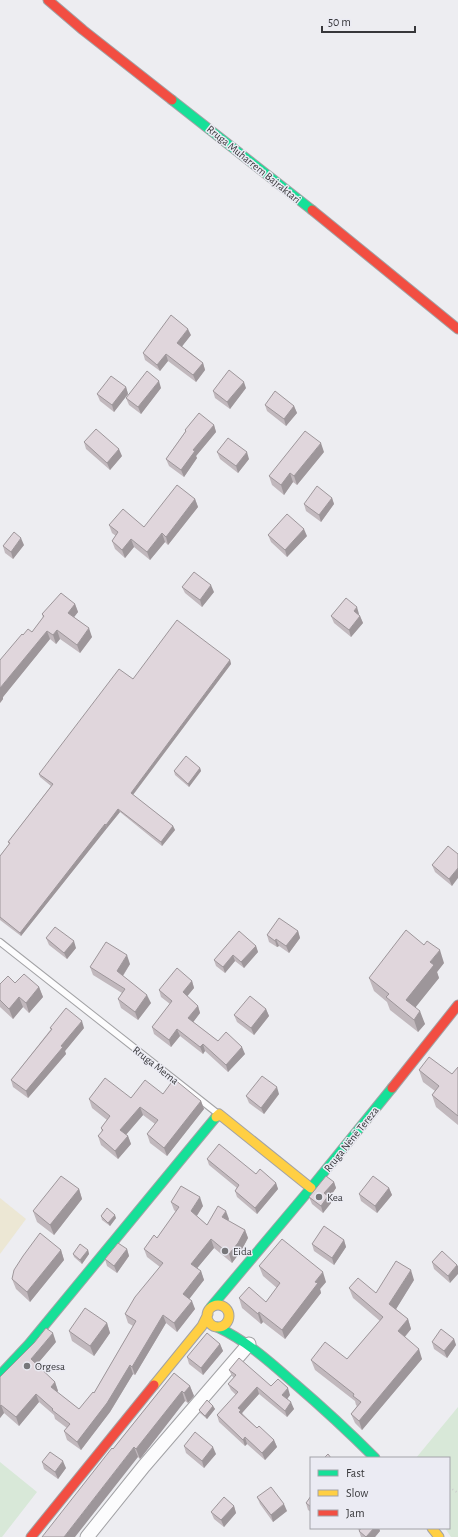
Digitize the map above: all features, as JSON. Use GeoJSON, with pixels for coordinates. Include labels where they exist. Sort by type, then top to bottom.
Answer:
{"type":"FeatureCollection","features":[{"type":"Feature","properties":{"kind":"street","name":"Rruga Muharrem Bajraktari"},"geometry":{"type":"LineString","coordinates":[[48,0],[83,30],[278,182],[458,329]]}},
{"type":"Feature","properties":{"kind":"street","name":"Rruga Nënë Tereza"},"geometry":{"type":"LineString","coordinates":[[31,1537],[202,1326],[209,1311],[311,1188],[458,1005]]}},
{"type":"Feature","properties":{"kind":"street","name":"Rruga Mema"},"geometry":{"type":"LineString","coordinates":[[219,1114],[311,1188]]}},
{"type":"Feature","properties":{"kind":"street"},"geometry":{"type":"LineString","coordinates":[[0,1375],[29,1344],[219,1114]]}},
{"type":"Feature","properties":{"kind":"street","name":"Rruga Nënë Tereza"},"geometry":{"type":"LineString","coordinates":[[229,1314],[231,1293],[234,1284],[242,1272]]}},
{"type":"Feature","properties":{"kind":"street"},"geometry":{"type":"LineString","coordinates":[[249,1344],[209,1321],[209,1311],[218,1305],[221,1305],[227,1309],[236,1330],[249,1344],[331,1415],[374,1457]]}},
{"type":"Feature","properties":{"kind":"street"},"geometry":{"type":"LineString","coordinates":[[202,1326],[225,1325],[229,1314]]}},
{"type":"Feature","properties":{"kind":"street"},"geometry":{"type":"LineString","coordinates":[[87,1537],[144,1466],[249,1344]]}},
{"type":"Feature","properties":{"kind":"street"},"geometry":{"type":"LineString","coordinates":[[433,1529],[439,1537]]}},
{"type":"Feature","properties":{"kind":"lane","name":"Rruga Mema"},"geometry":{"type":"LineString","coordinates":[[0,942],[219,1114]]}},
{"type":"Feature","properties":{"kind":"green space"},"geometry":{"type":"Polygon","coordinates":[[[458,1407],[458,1537],[451,1537],[446,1529],[450,1529],[450,1457],[417,1457],[458,1407]]]}},
{"type":"Feature","properties":{"kind":"green space"},"geometry":{"type":"Polygon","coordinates":[[[0,1462],[37,1492],[2,1537],[0,1537],[0,1462]]]}},
{"type":"Feature","properties":{"kind":"sand"},"geometry":{"type":"Polygon","coordinates":[[[0,1198],[26,1219],[0,1254],[0,1198]]]}},
{"type":"Feature","properties":{"kind":"building"},"geometry":{"type":"Polygon","coordinates":[[[171,315],[188,329],[177,343],[203,363],[193,375],[166,354],[157,365],[143,353],[171,315]]]}},
{"type":"Feature","properties":{"kind":"building"},"geometry":{"type":"Polygon","coordinates":[[[229,370],[244,382],[227,402],[213,391],[229,370]]]}},
{"type":"Feature","properties":{"kind":"building"},"geometry":{"type":"Polygon","coordinates":[[[147,371],[159,381],[138,407],[126,398],[147,371]]]}},
{"type":"Feature","properties":{"kind":"building"},"geometry":{"type":"Polygon","coordinates":[[[111,376],[126,387],[112,405],[97,394],[111,376]]]}},
{"type":"Feature","properties":{"kind":"building"},"geometry":{"type":"Polygon","coordinates":[[[275,391],[294,406],[284,419],[265,405],[275,391]]]}},
{"type":"Feature","properties":{"kind":"building"},"geometry":{"type":"Polygon","coordinates":[[[199,413],[214,425],[193,450],[195,451],[181,470],[166,459],[186,431],[185,430],[199,413]]]}},
{"type":"Feature","properties":{"kind":"building"},"geometry":{"type":"Polygon","coordinates":[[[96,429],[119,449],[107,463],[84,442],[96,429]]]}},
{"type":"Feature","properties":{"kind":"building"},"geometry":{"type":"Polygon","coordinates":[[[305,431],[321,443],[294,476],[290,473],[281,485],[269,476],[305,431]]]}},
{"type":"Feature","properties":{"kind":"building"},"geometry":{"type":"Polygon","coordinates":[[[228,438],[247,452],[236,466],[217,452],[228,438]]]}},
{"type":"Feature","properties":{"kind":"building"},"geometry":{"type":"Polygon","coordinates":[[[177,485],[195,499],[166,537],[162,533],[147,552],[131,539],[122,550],[112,541],[118,532],[109,525],[123,509],[144,527],[177,485]]]}},
{"type":"Feature","properties":{"kind":"building"},"geometry":{"type":"Polygon","coordinates":[[[317,486],[332,498],[319,515],[304,504],[317,486]]]}},
{"type":"Feature","properties":{"kind":"building"},"geometry":{"type":"Polygon","coordinates":[[[287,514],[304,529],[285,550],[268,535],[287,514]]]}},
{"type":"Feature","properties":{"kind":"building"},"geometry":{"type":"Polygon","coordinates":[[[14,532],[21,538],[11,552],[3,546],[14,532]]]}},
{"type":"Feature","properties":{"kind":"building"},"geometry":{"type":"Polygon","coordinates":[[[194,572],[211,585],[200,600],[182,587],[194,572]]]}},
{"type":"Feature","properties":{"kind":"building"},"geometry":{"type":"Polygon","coordinates":[[[61,593],[75,604],[68,613],[89,628],[77,645],[57,630],[53,635],[47,631],[0,688],[0,660],[22,634],[23,635],[28,629],[32,632],[44,616],[42,614],[61,593]]]}},
{"type":"Feature","properties":{"kind":"building"},"geometry":{"type":"Polygon","coordinates":[[[346,598],[357,607],[354,611],[360,616],[349,630],[331,616],[346,598]]]}},
{"type":"Feature","properties":{"kind":"building"},"geometry":{"type":"Polygon","coordinates":[[[177,620],[230,660],[131,793],[173,826],[161,842],[118,809],[20,933],[0,917],[0,856],[10,843],[8,842],[53,784],[39,774],[119,669],[133,679],[177,620]]]}},
{"type":"Feature","properties":{"kind":"building"},"geometry":{"type":"Polygon","coordinates":[[[186,756],[200,768],[188,784],[174,771],[186,756]]]}},
{"type":"Feature","properties":{"kind":"building"},"geometry":{"type":"Polygon","coordinates":[[[448,846],[458,854],[458,868],[449,879],[432,865],[448,846]]]}},
{"type":"Feature","properties":{"kind":"building"},"geometry":{"type":"Polygon","coordinates":[[[279,918],[298,931],[286,946],[267,935],[279,918]]]}},
{"type":"Feature","properties":{"kind":"building"},"geometry":{"type":"Polygon","coordinates":[[[55,927],[74,941],[64,953],[46,938],[55,927]]]}},
{"type":"Feature","properties":{"kind":"building"},"geometry":{"type":"Polygon","coordinates":[[[406,930],[424,945],[427,941],[440,950],[430,962],[434,965],[406,1000],[420,1011],[414,1020],[386,997],[389,994],[369,978],[406,930]]]}},
{"type":"Feature","properties":{"kind":"building"},"geometry":{"type":"Polygon","coordinates":[[[239,931],[256,946],[241,962],[233,955],[223,967],[214,960],[239,931]]]}},
{"type":"Feature","properties":{"kind":"building"},"geometry":{"type":"Polygon","coordinates":[[[106,942],[127,955],[117,971],[147,995],[135,1012],[118,999],[125,989],[90,967],[106,942]]]}},
{"type":"Feature","properties":{"kind":"building"},"geometry":{"type":"Polygon","coordinates":[[[177,968],[192,981],[183,992],[198,1006],[188,1018],[218,1041],[226,1032],[242,1047],[226,1065],[203,1044],[200,1047],[177,1029],[169,1040],[152,1027],[172,1001],[159,990],[177,968]]]}},
{"type":"Feature","properties":{"kind":"building"},"geometry":{"type":"Polygon","coordinates":[[[24,974],[39,987],[26,1003],[19,997],[9,1009],[0,1000],[0,984],[8,976],[15,983],[24,974]]]}},
{"type":"Feature","properties":{"kind":"building"},"geometry":{"type":"Polygon","coordinates":[[[250,996],[266,1009],[251,1028],[234,1015],[250,996]]]}},
{"type":"Feature","properties":{"kind":"building"},"geometry":{"type":"Polygon","coordinates":[[[66,1008],[82,1021],[61,1046],[63,1047],[26,1091],[11,1080],[52,1029],[50,1028],[66,1008]]]}},
{"type":"Feature","properties":{"kind":"building"},"geometry":{"type":"Polygon","coordinates":[[[429,1057],[452,1074],[458,1067],[458,1116],[432,1095],[439,1086],[419,1070],[429,1057]]]}},
{"type":"Feature","properties":{"kind":"building"},"geometry":{"type":"Polygon","coordinates":[[[262,1076],[277,1087],[261,1108],[246,1096],[262,1076]]]}},
{"type":"Feature","properties":{"kind":"building"},"geometry":{"type":"Polygon","coordinates":[[[105,1078],[131,1098],[145,1080],[163,1094],[174,1079],[201,1101],[164,1148],[147,1134],[158,1120],[140,1107],[120,1130],[128,1136],[115,1151],[98,1136],[103,1130],[101,1128],[110,1116],[89,1099],[105,1078]]]}},
{"type":"Feature","properties":{"kind":"building"},"geometry":{"type":"Polygon","coordinates":[[[219,1144],[256,1174],[260,1169],[276,1183],[255,1208],[235,1191],[239,1185],[207,1159],[219,1144]]]}},
{"type":"Feature","properties":{"kind":"building"},"geometry":{"type":"Polygon","coordinates":[[[61,1176],[79,1189],[50,1225],[33,1211],[61,1176]]]}},
{"type":"Feature","properties":{"kind":"building"},"geometry":{"type":"Polygon","coordinates":[[[326,1176],[334,1182],[324,1193],[328,1196],[321,1206],[309,1197],[326,1176]]]}},
{"type":"Feature","properties":{"kind":"building"},"geometry":{"type":"Polygon","coordinates":[[[373,1176],[389,1188],[375,1206],[359,1194],[373,1176]]]}},
{"type":"Feature","properties":{"kind":"building"},"geometry":{"type":"Polygon","coordinates":[[[181,1186],[200,1197],[191,1211],[207,1225],[218,1206],[226,1211],[222,1217],[245,1230],[238,1243],[229,1254],[211,1239],[191,1264],[201,1271],[183,1294],[192,1301],[174,1323],[163,1315],[132,1367],[130,1365],[107,1403],[77,1442],[64,1431],[70,1424],[52,1410],[53,1409],[36,1394],[16,1417],[1,1405],[0,1406],[0,1377],[34,1343],[46,1328],[53,1333],[31,1359],[55,1382],[51,1387],[79,1409],[93,1392],[94,1393],[136,1321],[125,1314],[135,1297],[163,1263],[144,1249],[154,1235],[157,1238],[179,1207],[171,1202],[181,1186]]]}},
{"type":"Feature","properties":{"kind":"building"},"geometry":{"type":"Polygon","coordinates":[[[107,1208],[115,1215],[108,1223],[101,1216],[107,1208]]]}},
{"type":"Feature","properties":{"kind":"building"},"geometry":{"type":"Polygon","coordinates":[[[324,1226],[344,1240],[332,1258],[312,1244],[324,1226]]]}},
{"type":"Feature","properties":{"kind":"building"},"geometry":{"type":"Polygon","coordinates":[[[40,1233],[61,1250],[27,1292],[12,1279],[14,1270],[40,1233]]]}},
{"type":"Feature","properties":{"kind":"building"},"geometry":{"type":"Polygon","coordinates":[[[282,1239],[323,1272],[315,1282],[318,1283],[282,1330],[259,1312],[258,1314],[239,1298],[249,1287],[266,1302],[280,1283],[259,1266],[282,1239]]]}},
{"type":"Feature","properties":{"kind":"building"},"geometry":{"type":"Polygon","coordinates":[[[118,1243],[127,1249],[114,1266],[105,1259],[118,1243]]]}},
{"type":"Feature","properties":{"kind":"building"},"geometry":{"type":"Polygon","coordinates":[[[80,1244],[88,1250],[80,1260],[73,1254],[80,1244]]]}},
{"type":"Feature","properties":{"kind":"building"},"geometry":{"type":"Polygon","coordinates":[[[442,1251],[457,1265],[448,1276],[432,1262],[442,1251]]]}},
{"type":"Feature","properties":{"kind":"building"},"geometry":{"type":"Polygon","coordinates":[[[396,1261],[411,1270],[389,1304],[408,1319],[398,1331],[419,1349],[359,1421],[351,1414],[361,1402],[353,1396],[354,1394],[311,1360],[325,1342],[347,1359],[383,1317],[349,1288],[358,1278],[376,1293],[396,1261]]]}},
{"type":"Feature","properties":{"kind":"building"},"geometry":{"type":"Polygon","coordinates":[[[85,1308],[107,1323],[90,1346],[69,1331],[85,1308]]]}},
{"type":"Feature","properties":{"kind":"building"},"geometry":{"type":"Polygon","coordinates":[[[441,1329],[454,1339],[444,1351],[432,1342],[441,1329]]]}},
{"type":"Feature","properties":{"kind":"building"},"geometry":{"type":"Polygon","coordinates":[[[207,1333],[220,1344],[201,1368],[187,1357],[207,1333]]]}},
{"type":"Feature","properties":{"kind":"building"},"geometry":{"type":"Polygon","coordinates":[[[239,1358],[271,1386],[278,1379],[288,1388],[282,1395],[291,1402],[285,1411],[257,1387],[238,1408],[241,1410],[239,1412],[257,1428],[259,1426],[274,1440],[262,1453],[245,1437],[243,1440],[217,1415],[238,1392],[228,1384],[236,1375],[229,1370],[239,1358]]]}},
{"type":"Feature","properties":{"kind":"building"},"geometry":{"type":"Polygon","coordinates":[[[174,1373],[190,1386],[184,1393],[182,1391],[136,1449],[134,1447],[64,1537],[42,1537],[112,1448],[113,1449],[174,1373]]]}},
{"type":"Feature","properties":{"kind":"building"},"geometry":{"type":"Polygon","coordinates":[[[207,1400],[213,1406],[205,1416],[199,1410],[207,1400]]]}},
{"type":"Feature","properties":{"kind":"building"},"geometry":{"type":"Polygon","coordinates":[[[195,1432],[213,1447],[202,1461],[184,1446],[195,1432]]]}},
{"type":"Feature","properties":{"kind":"building"},"geometry":{"type":"Polygon","coordinates":[[[50,1452],[63,1461],[55,1472],[42,1462],[50,1452]]]}},
{"type":"Feature","properties":{"kind":"building"},"geometry":{"type":"Polygon","coordinates":[[[271,1487],[284,1504],[271,1515],[257,1497],[271,1487]]]}},
{"type":"Feature","properties":{"kind":"building"},"geometry":{"type":"Polygon","coordinates":[[[224,1497],[234,1506],[221,1520],[211,1512],[224,1497]]]}},
{"type":"Feature","properties":{"kind":"building"},"geometry":{"type":"Polygon","coordinates":[[[310,1497],[310,1506],[306,1503],[310,1497]]]}},
{"type":"Feature","properties":{"kind":"building"},"geometry":{"type":"Polygon","coordinates":[[[360,1529],[373,1529],[366,1537],[359,1531],[360,1529]]]}},
{"type":"Feature","properties":{"kind":"traffic: fast"},"geometry":{"type":"LineString","coordinates":[[172,100],[312,210]]}},
{"type":"Feature","properties":{"kind":"traffic: fast"},"geometry":{"type":"LineString","coordinates":[[211,1307],[311,1188],[392,1088]]}},
{"type":"Feature","properties":{"kind":"traffic: fast"},"geometry":{"type":"LineString","coordinates":[[0,1375],[29,1344],[216,1117]]}},
{"type":"Feature","properties":{"kind":"traffic: fast"},"geometry":{"type":"LineString","coordinates":[[217,1327],[248,1345],[267,1360],[325,1410],[374,1457]]}},
{"type":"Feature","properties":{"kind":"traffic: slow"},"geometry":{"type":"LineString","coordinates":[[216,1117],[219,1114],[311,1188]]}},
{"type":"Feature","properties":{"kind":"traffic: slow"},"geometry":{"type":"LineString","coordinates":[[218,1305],[226,1308],[229,1316],[226,1324],[218,1327],[210,1324],[207,1316],[210,1308],[218,1305]]}},
{"type":"Feature","properties":{"kind":"traffic: slow"},"geometry":{"type":"LineString","coordinates":[[154,1385],[202,1326],[208,1314]]}},
{"type":"Feature","properties":{"kind":"traffic: slow"},"geometry":{"type":"LineString","coordinates":[[433,1529],[439,1537]]}},
{"type":"Feature","properties":{"kind":"traffic: jam"},"geometry":{"type":"LineString","coordinates":[[48,0],[83,30],[172,100]]}},
{"type":"Feature","properties":{"kind":"traffic: jam"},"geometry":{"type":"LineString","coordinates":[[312,210],[458,329]]}},
{"type":"Feature","properties":{"kind":"traffic: jam"},"geometry":{"type":"LineString","coordinates":[[392,1088],[458,1005]]}},
{"type":"Feature","properties":{"kind":"traffic: jam"},"geometry":{"type":"LineString","coordinates":[[31,1537],[154,1385]]}},
{"type":"Feature","properties":{"kind":"place","name":"Kea"},"geometry":{"type":"Point","coordinates":[319,1197]}},
{"type":"Feature","properties":{"kind":"place","name":"Eida"},"geometry":{"type":"Point","coordinates":[225,1251]}},
{"type":"Feature","properties":{"kind":"place","name":"Orgesa"},"geometry":{"type":"Point","coordinates":[27,1366]}}]}
